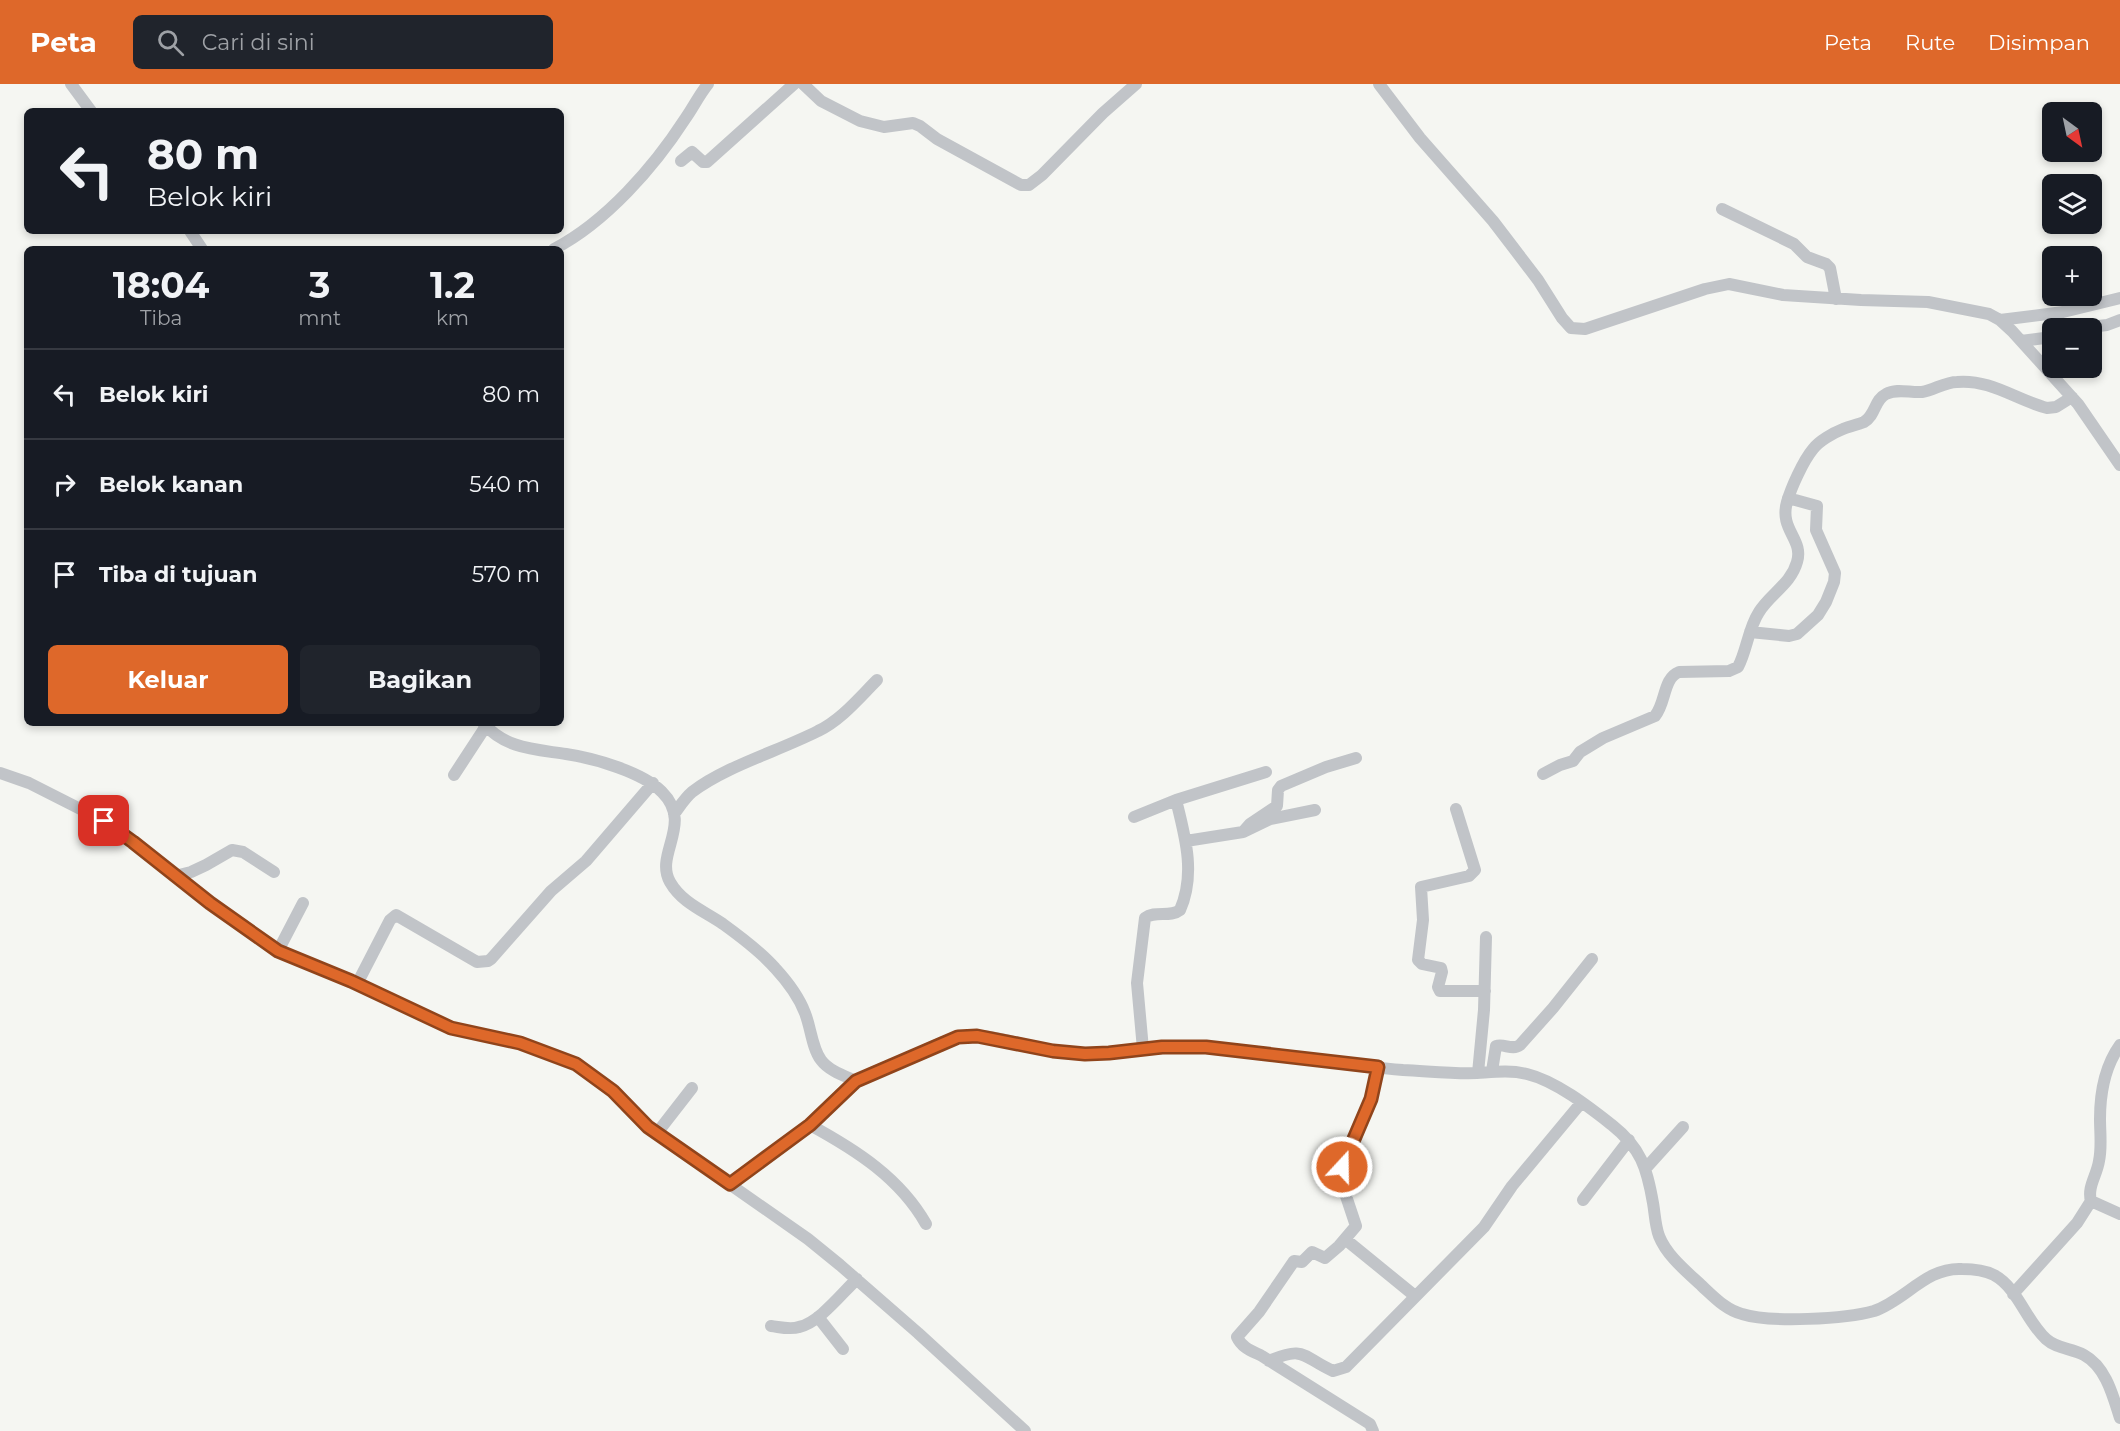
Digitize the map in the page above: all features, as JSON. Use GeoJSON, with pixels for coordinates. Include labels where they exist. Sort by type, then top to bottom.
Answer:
{"type":"FeatureCollection","features":[{"type":"Feature","properties":{"kind":"street"},"geometry":{"type":"LineString","coordinates":[[71,84],[89,108]]}},
{"type":"Feature","properties":{"kind":"street"},"geometry":{"type":"LineString","coordinates":[[558,246],[605,213],[628,190],[659,155],[708,84]]}},
{"type":"Feature","properties":{"kind":"street"},"geometry":{"type":"LineString","coordinates":[[681,161],[692,152],[703,162],[707,162],[794,84]]}},
{"type":"Feature","properties":{"kind":"street"},"geometry":{"type":"LineString","coordinates":[[803,84],[821,101],[860,121],[884,127],[913,123],[920,126],[937,139],[1022,185],[1029,184],[1042,176],[1136,84]]}},
{"type":"Feature","properties":{"kind":"street"},"geometry":{"type":"LineString","coordinates":[[1379,84],[1420,138],[1493,221],[1571,328],[1585,329],[1720,285],[1740,286],[1783,295],[1928,302],[1974,310],[2000,320],[2021,341],[2072,397],[2120,465]]}},
{"type":"Feature","properties":{"kind":"street"},"geometry":{"type":"LineString","coordinates":[[1722,209],[1794,244],[1809,258],[1827,264],[1830,268],[1836,299]]}},
{"type":"Feature","properties":{"kind":"street"},"geometry":{"type":"LineString","coordinates":[[2000,320],[2119,303]]}},
{"type":"Feature","properties":{"kind":"street"},"geometry":{"type":"LineString","coordinates":[[2102,326],[2120,320]]}},
{"type":"Feature","properties":{"kind":"street"},"geometry":{"type":"LineString","coordinates":[[2021,341],[2042,338]]}},
{"type":"Feature","properties":{"kind":"street"},"geometry":{"type":"LineString","coordinates":[[1543,774],[1573,761],[1580,752],[1603,738],[1655,716],[1660,709],[1670,678],[1674,674],[1729,671],[1738,667],[1749,632],[1759,611],[1785,584],[1797,564],[1797,544],[1785,522],[1785,511],[1788,498],[1814,447],[1841,430],[1868,419],[1873,414],[1879,400],[1888,393],[1922,392],[1954,382],[1972,382],[1996,387],[2048,408],[2056,407],[2072,397]]}},
{"type":"Feature","properties":{"kind":"street"},"geometry":{"type":"LineString","coordinates":[[1749,632],[1789,636],[1800,632],[1822,610],[1834,582],[1834,570],[1816,530],[1817,506],[1788,498]]}},
{"type":"Feature","properties":{"kind":"street"},"geometry":{"type":"LineString","coordinates":[[674,813],[698,788],[828,725],[846,711],[877,680]]}},
{"type":"Feature","properties":{"kind":"street"},"geometry":{"type":"LineString","coordinates":[[454,775],[483,726]]}},
{"type":"Feature","properties":{"kind":"street"},"geometry":{"type":"LineString","coordinates":[[485,726],[502,740],[522,748],[594,760],[653,783],[668,799],[674,813],[675,826],[666,862],[667,876],[672,886],[692,906],[722,924],[760,952],[776,968],[801,1003],[821,1060],[856,1081]]}},
{"type":"Feature","properties":{"kind":"street"},"geometry":{"type":"LineString","coordinates":[[1243,832],[1277,806],[1280,787],[1326,767],[1356,758]]}},
{"type":"Feature","properties":{"kind":"street"},"geometry":{"type":"LineString","coordinates":[[1134,817],[1176,800],[1266,772]]}},
{"type":"Feature","properties":{"kind":"street"},"geometry":{"type":"LineString","coordinates":[[0,773],[29,783],[104,821],[278,951],[357,984],[451,1028],[520,1043],[576,1064],[597,1078],[657,1133],[808,1239],[857,1279],[1025,1431]]}},
{"type":"Feature","properties":{"kind":"street"},"geometry":{"type":"LineString","coordinates":[[357,984],[390,920],[396,915],[477,962],[491,959],[532,915],[546,896],[586,861],[653,783]]}},
{"type":"Feature","properties":{"kind":"street"},"geometry":{"type":"LineString","coordinates":[[1143,1050],[1137,983],[1146,918],[1150,914],[1175,914],[1181,909],[1189,876],[1186,841],[1176,800]]}},
{"type":"Feature","properties":{"kind":"street"},"geometry":{"type":"LineString","coordinates":[[1456,809],[1475,868],[1468,876],[1421,887],[1423,920],[1418,960],[1420,964],[1442,969],[1438,987],[1440,991],[1485,991]]}},
{"type":"Feature","properties":{"kind":"street"},"geometry":{"type":"LineString","coordinates":[[1186,841],[1243,832],[1270,819],[1315,810]]}},
{"type":"Feature","properties":{"kind":"street"},"geometry":{"type":"LineString","coordinates":[[175,876],[207,865],[224,853],[235,849],[274,872]]}},
{"type":"Feature","properties":{"kind":"street"},"geometry":{"type":"LineString","coordinates":[[278,951],[303,903]]}},
{"type":"Feature","properties":{"kind":"street"},"geometry":{"type":"LineString","coordinates":[[1478,1073],[1485,991],[1486,937]]}},
{"type":"Feature","properties":{"kind":"street"},"geometry":{"type":"LineString","coordinates":[[1492,1071],[1496,1046],[1514,1048],[1520,1045],[1592,959]]}},
{"type":"Feature","properties":{"kind":"street"},"geometry":{"type":"LineString","coordinates":[[730,1184],[810,1125],[856,1081],[945,1041],[967,1036],[1053,1051],[1101,1053],[1162,1047],[1206,1047],[1378,1067],[1478,1073],[1518,1072],[1538,1077],[1581,1103],[1629,1140],[1646,1168],[1657,1229],[1664,1246],[1672,1257],[1718,1300],[1736,1312],[1746,1316],[1788,1319],[1840,1316],[1872,1311],[1893,1301],[1932,1275],[1952,1268],[1980,1270],[1993,1275],[2013,1294],[2024,1313],[2048,1341],[2063,1349],[2083,1355],[2098,1367],[2111,1390],[2120,1418]]}},
{"type":"Feature","properties":{"kind":"street"},"geometry":{"type":"LineString","coordinates":[[2013,1294],[2077,1223],[2091,1201],[2090,1192],[2098,1170],[2101,1151],[2100,1117],[2103,1085],[2110,1063],[2120,1045]]}},
{"type":"Feature","properties":{"kind":"street"},"geometry":{"type":"LineString","coordinates":[[1373,1431],[1370,1424],[1243,1346],[1237,1340],[1237,1336],[1259,1312],[1294,1260],[1302,1262],[1312,1252],[1325,1258],[1357,1224],[1346,1197],[1352,1180],[1342,1166],[1371,1099],[1378,1067]]}},
{"type":"Feature","properties":{"kind":"street"},"geometry":{"type":"LineString","coordinates":[[657,1133],[692,1088]]}},
{"type":"Feature","properties":{"kind":"street"},"geometry":{"type":"LineString","coordinates":[[1269,1361],[1288,1354],[1302,1353],[1333,1371],[1343,1368],[1358,1356],[1484,1227],[1517,1179],[1581,1103]]}},
{"type":"Feature","properties":{"kind":"street"},"geometry":{"type":"LineString","coordinates":[[810,1125],[843,1143],[884,1173],[907,1195],[926,1224]]}},
{"type":"Feature","properties":{"kind":"street"},"geometry":{"type":"LineString","coordinates":[[1646,1168],[1683,1127]]}},
{"type":"Feature","properties":{"kind":"street"},"geometry":{"type":"LineString","coordinates":[[1583,1200],[1629,1140]]}},
{"type":"Feature","properties":{"kind":"street"},"geometry":{"type":"LineString","coordinates":[[2091,1201],[2120,1214]]}},
{"type":"Feature","properties":{"kind":"street"},"geometry":{"type":"LineString","coordinates":[[1345,1239],[1415,1296]]}},
{"type":"Feature","properties":{"kind":"street"},"geometry":{"type":"LineString","coordinates":[[771,1326],[802,1327],[818,1317],[857,1279]]}},
{"type":"Feature","properties":{"kind":"street"},"geometry":{"type":"LineString","coordinates":[[818,1317],[843,1349]]}},
{"type":"Feature","properties":{"kind":"route"},"geometry":{"type":"LineString","coordinates":[[104,821],[210,903],[278,951],[351,981],[435,1022],[451,1028],[520,1043],[576,1064],[613,1091],[648,1127],[730,1184],[825,1113],[856,1081],[945,1041],[967,1036],[1053,1051],[1085,1054],[1162,1047],[1206,1047],[1378,1067],[1371,1099],[1342,1167]]}}]}
